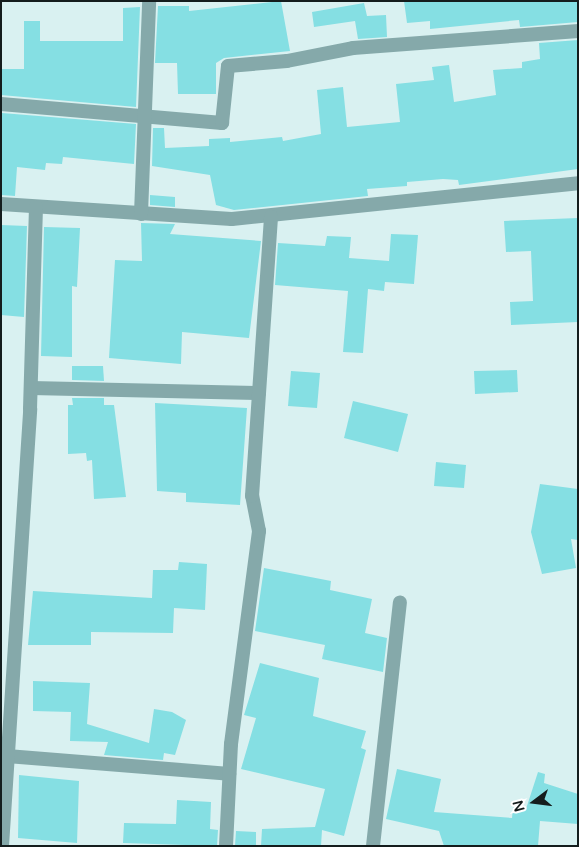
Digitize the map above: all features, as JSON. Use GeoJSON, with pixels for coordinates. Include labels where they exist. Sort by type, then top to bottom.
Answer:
{"type":"FeatureCollection","features":[{"type":"Feature","properties":{"kind":"street"},"geometry":{"type":"LineString","coordinates":[[141,214],[147,114],[149,1]]}},
{"type":"Feature","properties":{"kind":"street"},"geometry":{"type":"LineString","coordinates":[[1,104],[147,114],[222,123],[228,66],[287,62],[352,48],[578,31]]}},
{"type":"Feature","properties":{"kind":"street"},"geometry":{"type":"LineString","coordinates":[[1,204],[141,214],[270,217],[578,183]]}},
{"type":"Feature","properties":{"kind":"street"},"geometry":{"type":"LineString","coordinates":[[2,846],[30,388],[36,207]]}},
{"type":"Feature","properties":{"kind":"street"},"geometry":{"type":"LineString","coordinates":[[226,846],[229,774],[259,530],[252,496],[270,217]]}},
{"type":"Feature","properties":{"kind":"street"},"geometry":{"type":"LineString","coordinates":[[30,388],[259,393]]}},
{"type":"Feature","properties":{"kind":"street"},"geometry":{"type":"LineString","coordinates":[[372,846],[400,602]]}},
{"type":"Feature","properties":{"kind":"street"},"geometry":{"type":"LineString","coordinates":[[7,756],[229,774]]}},
{"type":"Feature","properties":{"kind":"building"},"geometry":{"type":"Polygon","coordinates":[[[281,1],[290,51],[224,58],[216,63],[216,94],[178,94],[177,63],[155,63],[158,6],[189,6],[189,11],[281,1]]]}},
{"type":"Feature","properties":{"kind":"building"},"geometry":{"type":"Polygon","coordinates":[[[404,1],[578,1],[578,22],[520,27],[519,20],[430,29],[430,21],[407,23],[404,1]]]}},
{"type":"Feature","properties":{"kind":"building"},"geometry":{"type":"Polygon","coordinates":[[[364,3],[367,16],[386,15],[387,37],[358,39],[355,21],[314,27],[312,12],[364,3]]]}},
{"type":"Feature","properties":{"kind":"building"},"geometry":{"type":"Polygon","coordinates":[[[140,7],[136,107],[1,95],[1,69],[24,69],[24,21],[40,21],[40,41],[123,41],[123,8],[140,7]]]}},
{"type":"Feature","properties":{"kind":"building"},"geometry":{"type":"Polygon","coordinates":[[[578,40],[578,169],[459,185],[458,180],[443,179],[407,182],[407,186],[367,189],[368,196],[234,210],[216,205],[210,175],[152,166],[153,128],[164,128],[165,148],[209,146],[209,139],[230,138],[230,142],[282,137],[283,141],[321,134],[317,90],[343,87],[347,127],[400,122],[396,84],[434,80],[432,67],[449,65],[454,102],[496,95],[493,70],[522,68],[522,62],[540,59],[539,43],[578,40]]]}},
{"type":"Feature","properties":{"kind":"building"},"geometry":{"type":"Polygon","coordinates":[[[2,113],[136,124],[134,164],[63,157],[62,164],[46,163],[45,170],[17,167],[15,196],[1,195],[2,113]]]}},
{"type":"Feature","properties":{"kind":"building"},"geometry":{"type":"Polygon","coordinates":[[[150,195],[175,197],[175,207],[150,205],[150,195]]]}},
{"type":"Feature","properties":{"kind":"building"},"geometry":{"type":"Polygon","coordinates":[[[578,218],[578,322],[511,325],[510,302],[533,301],[531,251],[506,252],[504,221],[578,218]]]}},
{"type":"Feature","properties":{"kind":"building"},"geometry":{"type":"Polygon","coordinates":[[[141,223],[175,224],[170,234],[261,241],[249,338],[182,332],[181,364],[109,358],[115,260],[142,261],[141,223]]]}},
{"type":"Feature","properties":{"kind":"building"},"geometry":{"type":"Polygon","coordinates":[[[1,225],[27,226],[24,317],[1,315],[1,225]]]}},
{"type":"Feature","properties":{"kind":"building"},"geometry":{"type":"Polygon","coordinates":[[[44,227],[80,228],[77,287],[72,286],[72,357],[41,356],[44,227]]]}},
{"type":"Feature","properties":{"kind":"building"},"geometry":{"type":"Polygon","coordinates":[[[391,234],[418,235],[414,284],[385,282],[384,291],[368,289],[363,353],[343,352],[348,291],[275,285],[278,243],[325,246],[327,236],[351,237],[349,258],[389,261],[391,234]]]}},
{"type":"Feature","properties":{"kind":"building"},"geometry":{"type":"Polygon","coordinates":[[[72,366],[103,366],[104,381],[72,380],[72,366]]]}},
{"type":"Feature","properties":{"kind":"building"},"geometry":{"type":"Polygon","coordinates":[[[517,370],[518,392],[475,394],[474,371],[517,370]]]}},
{"type":"Feature","properties":{"kind":"building"},"geometry":{"type":"Polygon","coordinates":[[[291,371],[320,373],[317,408],[288,406],[291,371]]]}},
{"type":"Feature","properties":{"kind":"building"},"geometry":{"type":"Polygon","coordinates":[[[72,398],[104,398],[104,405],[114,405],[126,497],[94,499],[92,460],[87,461],[86,453],[68,454],[68,405],[73,405],[72,398]]]}},
{"type":"Feature","properties":{"kind":"building"},"geometry":{"type":"Polygon","coordinates":[[[353,401],[408,414],[398,452],[344,438],[353,401]]]}},
{"type":"Feature","properties":{"kind":"building"},"geometry":{"type":"Polygon","coordinates":[[[155,403],[247,408],[240,505],[186,502],[186,493],[157,491],[155,403]]]}},
{"type":"Feature","properties":{"kind":"building"},"geometry":{"type":"Polygon","coordinates":[[[436,462],[466,465],[464,488],[434,486],[436,462]]]}},
{"type":"Feature","properties":{"kind":"building"},"geometry":{"type":"Polygon","coordinates":[[[540,484],[578,489],[578,540],[571,539],[576,568],[542,574],[531,532],[540,484]]]}},
{"type":"Feature","properties":{"kind":"building"},"geometry":{"type":"Polygon","coordinates":[[[179,562],[207,564],[205,610],[174,608],[173,633],[91,632],[91,645],[28,645],[33,591],[152,598],[153,570],[178,570],[179,562]]]}},
{"type":"Feature","properties":{"kind":"building"},"geometry":{"type":"Polygon","coordinates":[[[264,568],[331,581],[330,590],[372,599],[365,633],[387,638],[383,672],[322,659],[325,645],[255,631],[264,568]]]}},
{"type":"Feature","properties":{"kind":"building"},"geometry":{"type":"Polygon","coordinates":[[[260,663],[319,678],[313,716],[366,731],[361,748],[366,750],[344,836],[322,830],[321,846],[261,846],[262,829],[315,827],[325,789],[241,769],[256,718],[244,715],[260,663]]]}},
{"type":"Feature","properties":{"kind":"building"},"geometry":{"type":"Polygon","coordinates":[[[33,681],[90,683],[87,724],[149,743],[154,709],[172,712],[186,720],[175,755],[164,753],[163,760],[104,755],[108,742],[70,741],[71,712],[33,711],[33,681]]]}},
{"type":"Feature","properties":{"kind":"building"},"geometry":{"type":"Polygon","coordinates":[[[397,769],[441,779],[434,812],[512,818],[513,807],[526,809],[538,772],[545,774],[544,783],[578,794],[578,824],[540,821],[538,846],[444,846],[439,831],[386,819],[397,769]]]}},
{"type":"Feature","properties":{"kind":"building"},"geometry":{"type":"Polygon","coordinates":[[[19,775],[79,781],[77,843],[18,838],[19,775]]]}},
{"type":"Feature","properties":{"kind":"building"},"geometry":{"type":"Polygon","coordinates":[[[177,800],[211,802],[210,829],[218,830],[217,846],[123,843],[124,823],[176,824],[177,800]]]}},
{"type":"Feature","properties":{"kind":"building"},"geometry":{"type":"Polygon","coordinates":[[[236,831],[256,832],[256,846],[235,846],[236,831]]]}}]}
